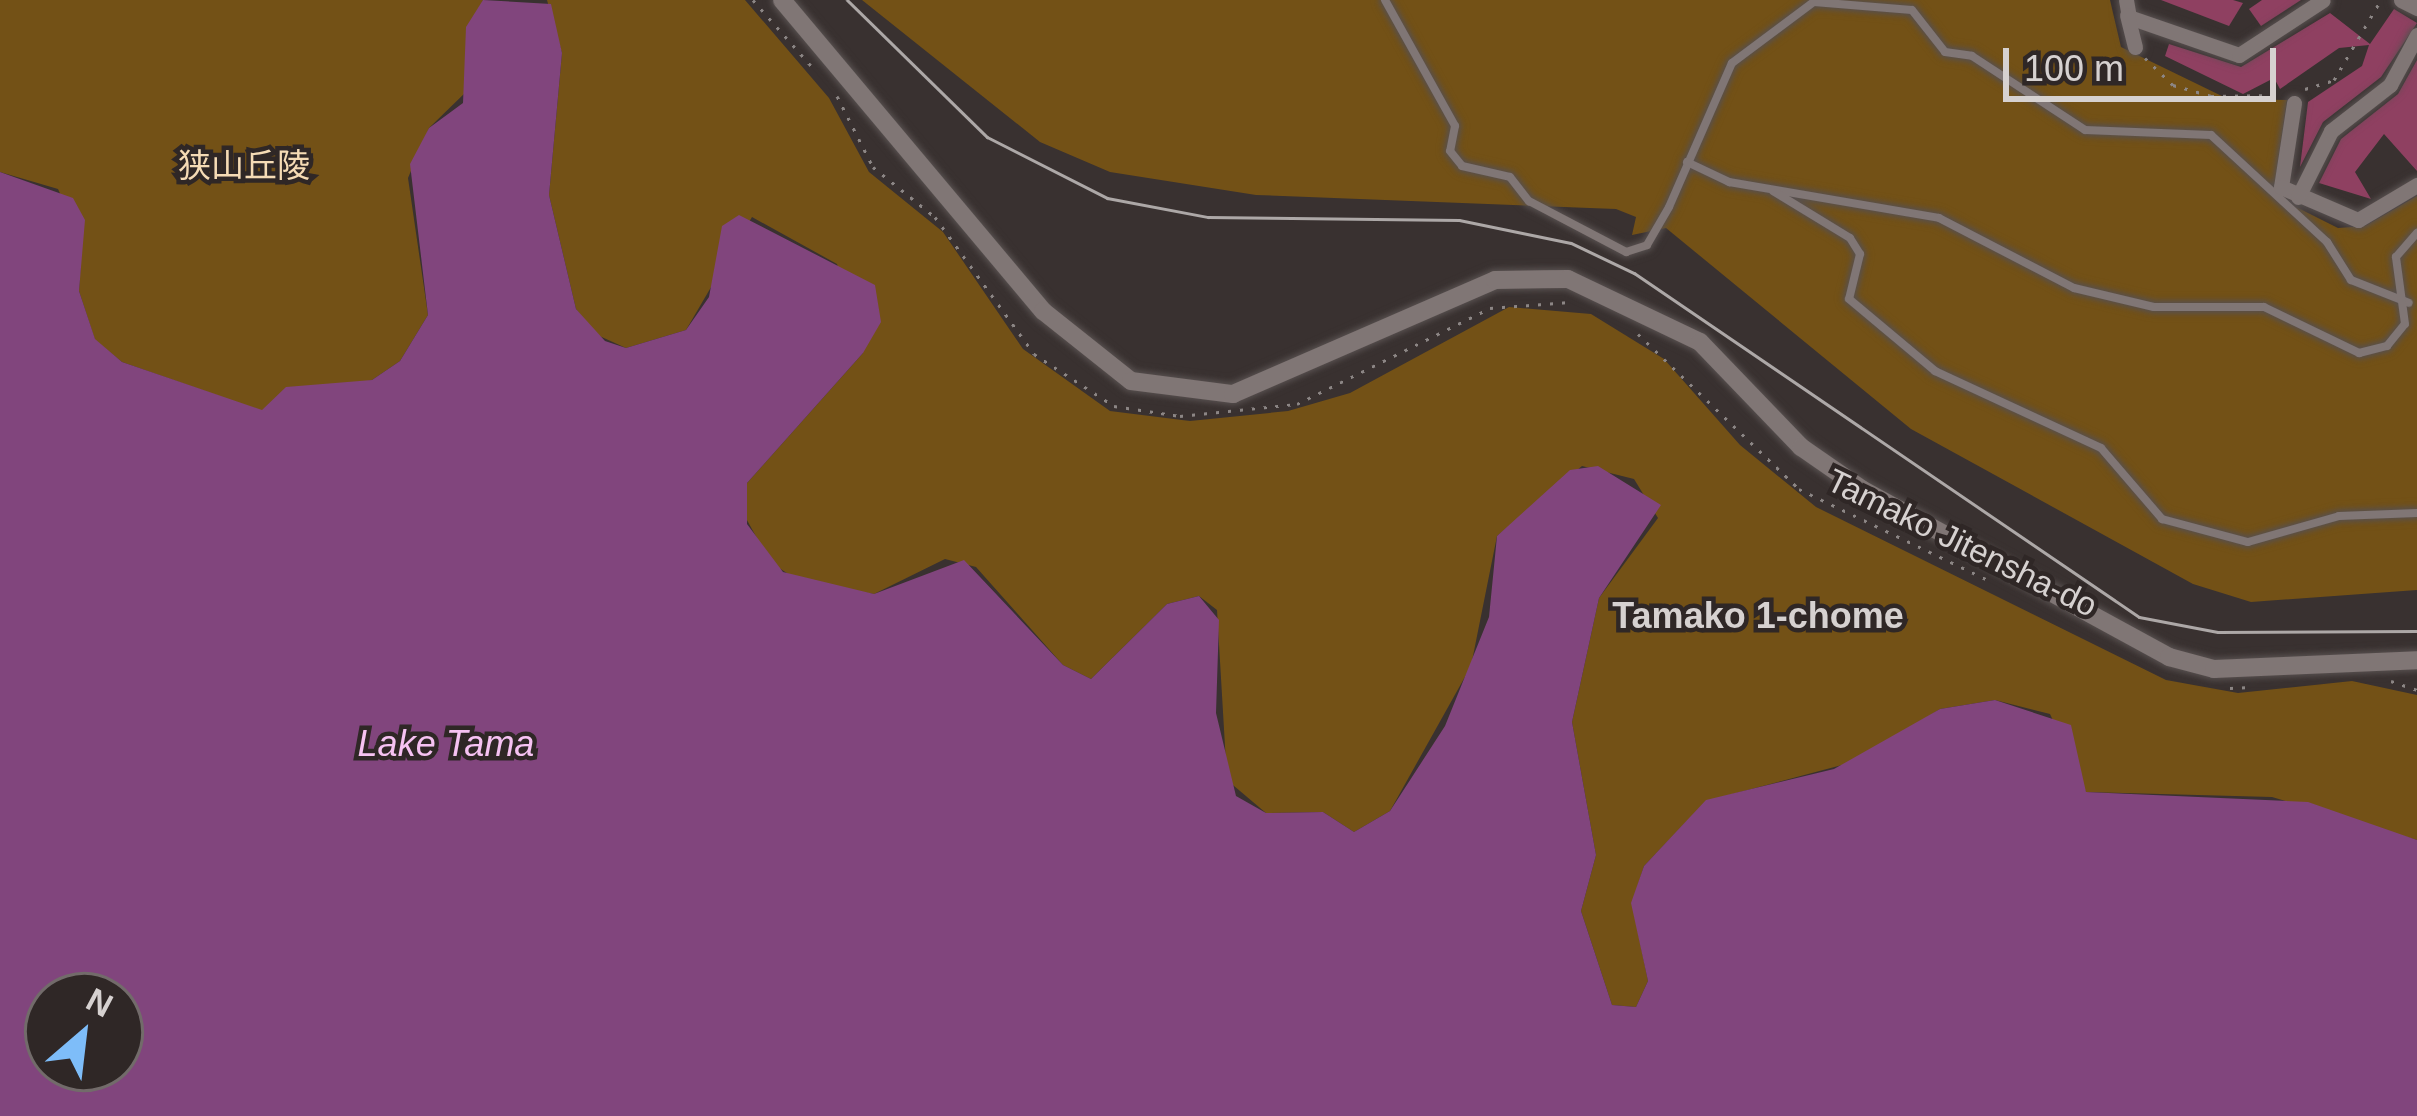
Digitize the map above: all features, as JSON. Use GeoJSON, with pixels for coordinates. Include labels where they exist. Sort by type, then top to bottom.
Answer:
{"type":"FeatureCollection","features":[{"type":"Feature","properties":{"kind":"street"},"geometry":{"type":"LineString","coordinates":[[782,0],[1043,311],[1131,381],[1233,394],[1495,280],[1568,279],[1700,342],[1801,447],[1863,490],[2169,657],[2227,669],[2417,660]]}},
{"type":"Feature","properties":{"kind":"street"},"geometry":{"type":"LineString","coordinates":[[2127,8],[2240,55],[2324,0]]}},
{"type":"Feature","properties":{"kind":"street"},"geometry":{"type":"LineString","coordinates":[[2401,0],[2417,8]]}},
{"type":"Feature","properties":{"kind":"street"},"geometry":{"type":"LineString","coordinates":[[2127,8],[2135,47]]}},
{"type":"Feature","properties":{"kind":"street"},"geometry":{"type":"LineString","coordinates":[[2298,197],[2331,131],[2390,85],[2417,35]]}},
{"type":"Feature","properties":{"kind":"street"},"geometry":{"type":"LineString","coordinates":[[2294,103],[2282,187],[2358,220],[2417,185]]}},
{"type":"Feature","properties":{"kind":"lane"},"geometry":{"type":"LineString","coordinates":[[1385,0],[1455,126],[1450,151],[1462,166],[1510,177],[1528,201],[1626,252],[1647,245],[1732,63],[1816,1],[1912,10],[1945,52],[1972,56],[2085,130],[2211,135],[2327,242],[2351,280],[2409,303]]}},
{"type":"Feature","properties":{"kind":"lane"},"geometry":{"type":"LineString","coordinates":[[1687,162],[1772,190],[1939,218],[2074,288],[2154,308],[2264,308],[2313,323],[2339,350],[2387,346],[2409,303],[2396,257],[2417,233]]}},
{"type":"Feature","properties":{"kind":"lane"},"geometry":{"type":"LineString","coordinates":[[1772,190],[1850,238],[1860,254],[1850,299],[1935,371],[2101,448],[2162,519],[2248,542],[2339,516],[2417,513]]}},
{"type":"Feature","properties":{"kind":"path"},"geometry":{"type":"LineString","coordinates":[[753,0],[820,76]]}},
{"type":"Feature","properties":{"kind":"path"},"geometry":{"type":"LineString","coordinates":[[2135,47],[2173,85],[2211,96],[2294,93],[2335,80],[2381,0]]}},
{"type":"Feature","properties":{"kind":"path"},"geometry":{"type":"LineString","coordinates":[[833,91],[873,166],[935,217],[1034,354],[1114,406],[1180,416],[1297,404],[1366,379],[1490,308],[1585,307]]}},
{"type":"Feature","properties":{"kind":"path","name":"Tamako Jitensha-do"},"geometry":{"type":"LineString","coordinates":[[1630,330],[1798,488],[1996,584]]}},
{"type":"Feature","properties":{"kind":"path"},"geometry":{"type":"LineString","coordinates":[[2375,677],[2417,690]]}},
{"type":"Feature","properties":{"kind":"path"},"geometry":{"type":"LineString","coordinates":[[2222,688],[2257,686]]}},
{"type":"Feature","properties":{"kind":"green space","name":"狭山丘陵"},"geometry":{"type":"Polygon","coordinates":[[[0,0],[483,0],[468,90],[429,128],[408,178],[428,315],[400,361],[372,380],[262,411],[122,362],[95,340],[79,291],[82,242],[58,189],[0,172],[0,0]]]}},
{"type":"Feature","properties":{"kind":"green space"},"geometry":{"type":"Polygon","coordinates":[[[547,0],[745,0],[829,98],[869,172],[943,232],[1023,349],[1110,411],[1190,421],[1288,411],[1350,393],[1509,307],[1591,314],[1664,359],[1740,445],[1816,507],[2166,680],[2238,693],[2352,681],[2417,695],[2417,840],[2272,797],[2086,792],[2050,714],[1995,700],[1940,709],[1857,761],[1706,801],[1644,866],[1632,903],[1648,981],[1636,1007],[1612,1005],[1581,911],[1596,855],[1572,722],[1599,598],[1658,518],[1634,479],[1582,466],[1497,536],[1471,666],[1390,811],[1354,832],[1323,812],[1266,813],[1227,780],[1217,610],[1199,596],[1167,604],[1091,679],[1063,665],[976,567],[945,559],[874,594],[799,581],[770,562],[742,511],[747,483],[863,353],[837,264],[752,217],[686,330],[626,348],[595,334],[576,309],[549,195],[562,53],[547,0]]]}},
{"type":"Feature","properties":{"kind":"green space"},"geometry":{"type":"Polygon","coordinates":[[[862,0],[2110,0],[2121,47],[2228,99],[2287,100],[2274,187],[2290,204],[2338,228],[2365,226],[2417,196],[2417,590],[2251,602],[2193,584],[1911,429],[1666,228],[1632,235],[1636,217],[1616,209],[1256,195],[1110,172],[1040,142],[862,0]]]}},
{"type":"Feature","properties":{"kind":"water","name":"Lake Tama"},"geometry":{"type":"Polygon","coordinates":[[[483,0],[551,4],[562,53],[549,195],[576,309],[605,341],[626,348],[686,330],[709,297],[722,226],[739,215],[875,285],[881,322],[863,353],[747,483],[747,524],[783,572],[874,594],[964,560],[1063,665],[1091,679],[1167,604],[1199,596],[1219,620],[1216,713],[1236,796],[1266,813],[1323,812],[1354,832],[1390,811],[1445,726],[1489,617],[1497,536],[1570,470],[1598,466],[1661,505],[1599,598],[1572,722],[1596,855],[1581,911],[1612,1005],[1636,1007],[1648,981],[1631,903],[1644,866],[1706,800],[1834,769],[1940,709],[1995,700],[2071,725],[2086,792],[2308,802],[2417,840],[2417,1116],[0,1116],[0,172],[73,198],[85,220],[79,291],[95,339],[122,362],[262,410],[286,387],[372,380],[400,361],[428,315],[410,164],[429,128],[463,103],[466,27],[483,0]]]}},
{"type":"Feature","properties":{"kind":"building"},"geometry":{"type":"Polygon","coordinates":[[[2161,0],[2233,0],[2243,3],[2229,26],[2161,0]]]}},
{"type":"Feature","properties":{"kind":"building"},"geometry":{"type":"Polygon","coordinates":[[[2262,0],[2301,0],[2261,26],[2249,9],[2262,0]]]}},
{"type":"Feature","properties":{"kind":"building"},"geometry":{"type":"Polygon","coordinates":[[[2394,9],[2417,23],[2381,77],[2323,122],[2300,167],[2308,102],[2362,66],[2369,45],[2339,48],[2280,89],[2274,78],[2243,94],[2165,56],[2169,44],[2241,67],[2330,13],[2370,44],[2394,9]]]}},
{"type":"Feature","properties":{"kind":"building"},"geometry":{"type":"Polygon","coordinates":[[[2417,60],[2417,171],[2384,134],[2355,172],[2371,199],[2319,183],[2341,139],[2398,94],[2417,60]]]}},
{"type":"Feature","properties":{"kind":"tram line"},"geometry":{"type":"LineString","coordinates":[[847,0],[987,137],[1107,198],[1208,217],[1459,220],[1571,243],[1634,273],[2139,617],[2218,632],[2417,631]]}},
{"type":"Feature","properties":{"kind":"district","name":"Tamako 1-chome"},"geometry":{"type":"Point","coordinates":[1758,616]}}]}
